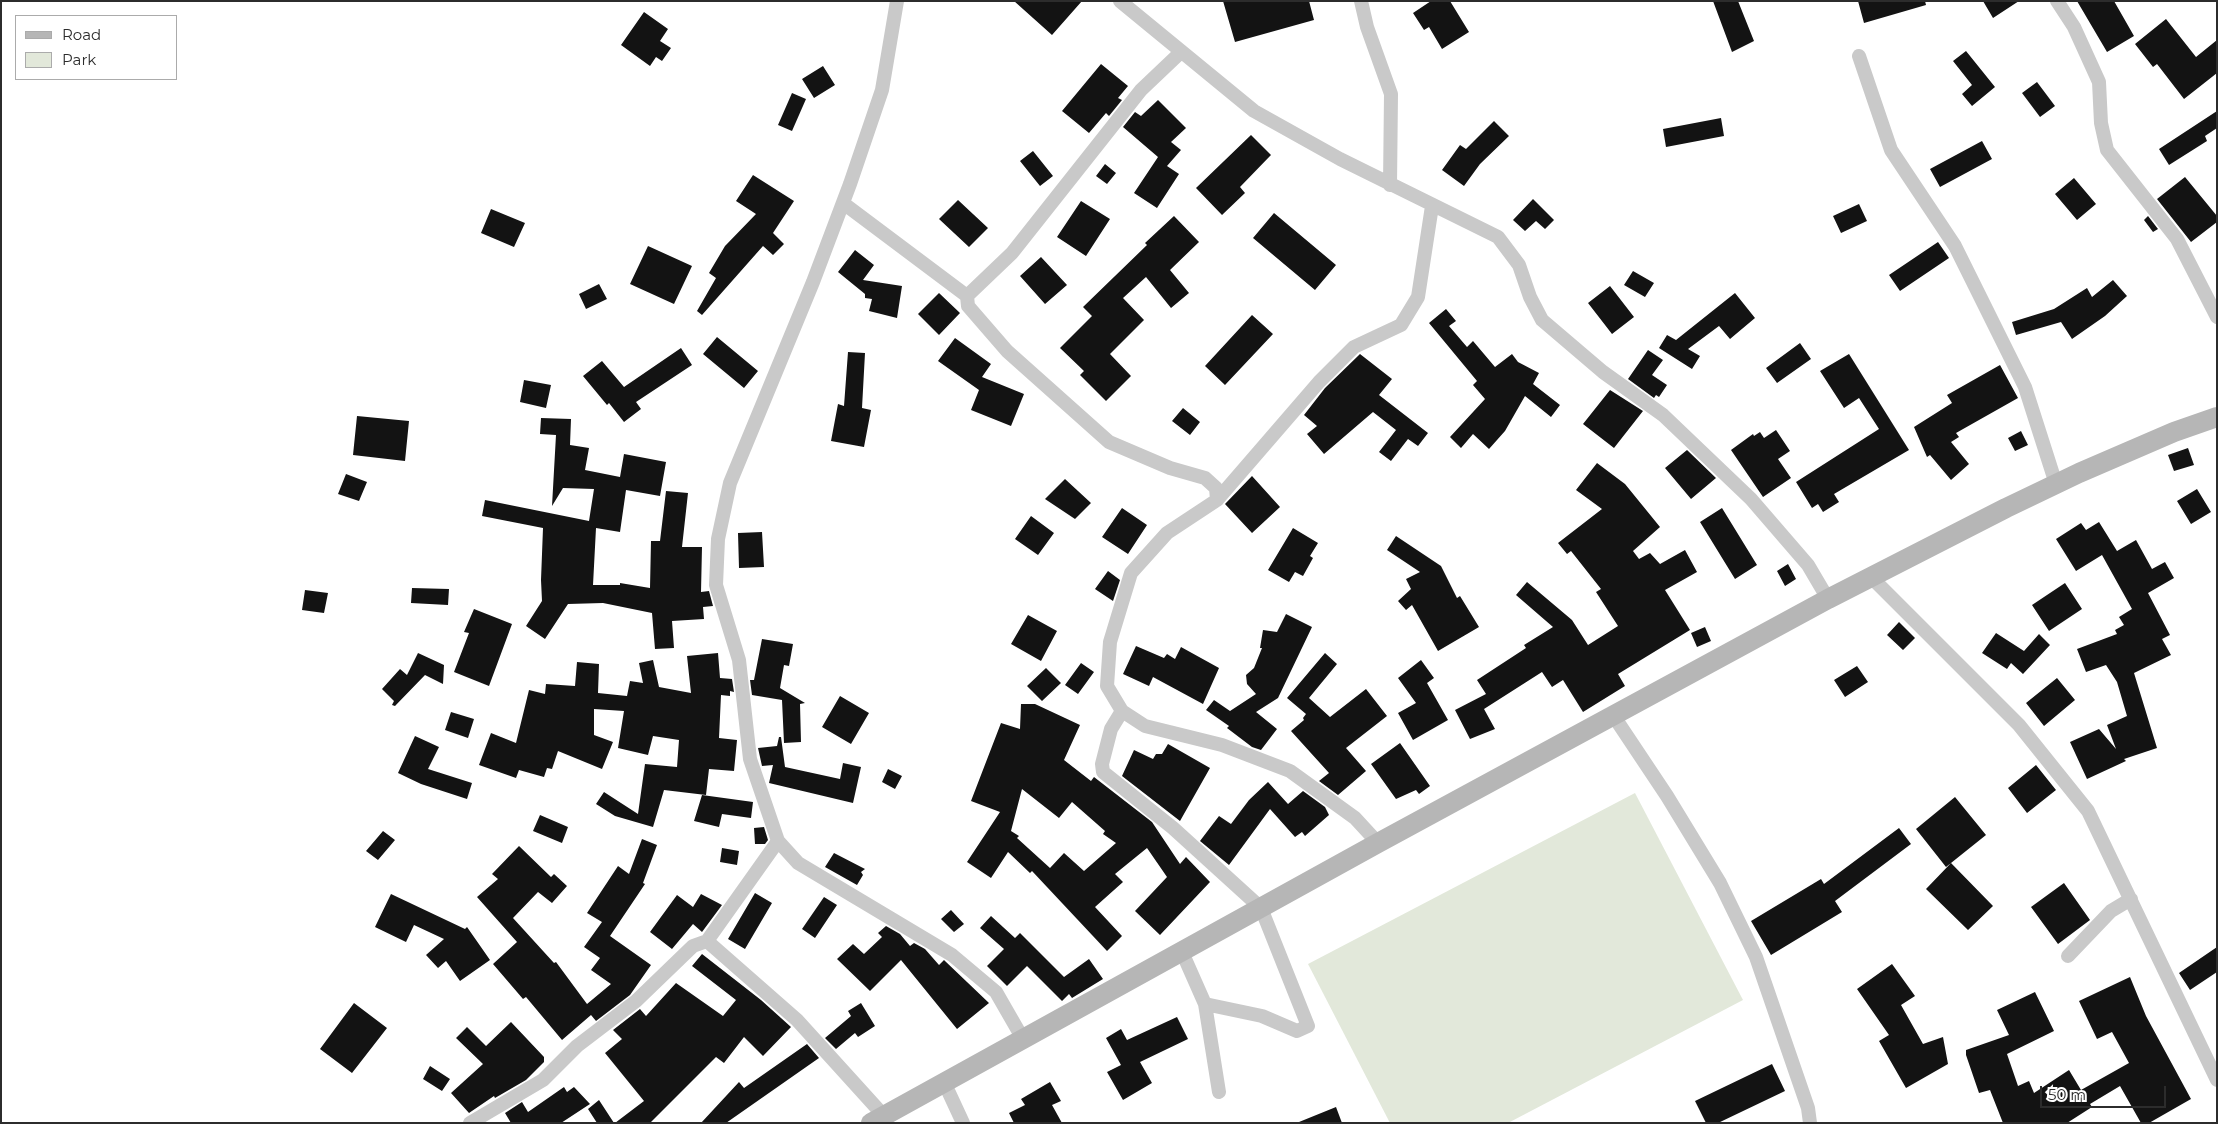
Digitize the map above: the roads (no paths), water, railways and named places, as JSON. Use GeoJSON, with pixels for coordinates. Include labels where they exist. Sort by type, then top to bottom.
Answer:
{"type":"FeatureCollection","features":[{"type":"Feature","properties":{"kind":"main road"},"geometry":{"type":"LineString","coordinates":[[877,1119],[1378,843],[1828,600],[2056,484],[2174,432],[2217,417]]}},
{"type":"Feature","properties":{"kind":"street"},"geometry":{"type":"LineString","coordinates":[[897,1],[882,90],[843,203],[813,282],[730,483],[718,539],[716,585],[739,660],[750,759],[778,841],[798,863],[952,956],[996,992],[1023,1039]]}},
{"type":"Feature","properties":{"kind":"street"},"geometry":{"type":"LineString","coordinates":[[1120,1],[1254,111],[1390,185],[1498,237],[1519,265],[1530,297],[1542,320],[1603,372],[1663,415],[1752,499],[1808,565],[1828,600]]}},
{"type":"Feature","properties":{"kind":"street"},"geometry":{"type":"LineString","coordinates":[[1361,1],[1367,27],[1391,94],[1390,185]]}},
{"type":"Feature","properties":{"kind":"street"},"geometry":{"type":"LineString","coordinates":[[2057,1],[2074,27],[2098,82],[2101,123],[2107,150],[2177,239],[2217,317]]}},
{"type":"Feature","properties":{"kind":"street"},"geometry":{"type":"LineString","coordinates":[[967,296],[1012,253],[1141,90],[1181,52]]}},
{"type":"Feature","properties":{"kind":"street"},"geometry":{"type":"LineString","coordinates":[[1859,56],[1891,150],[1955,246],[2025,387],[2056,484]]}},
{"type":"Feature","properties":{"kind":"street"},"geometry":{"type":"LineString","coordinates":[[843,203],[967,296],[968,306],[1008,351],[1109,442],[1170,468],[1205,478],[1216,488],[1217,500]]}},
{"type":"Feature","properties":{"kind":"street"},"geometry":{"type":"LineString","coordinates":[[1378,843],[1355,818],[1290,771],[1222,744],[1145,726],[1122,710],[1107,686],[1110,642],[1130,573],[1167,533],[1217,500],[1319,382],[1354,347],[1401,325],[1418,297],[1432,206]]}},
{"type":"Feature","properties":{"kind":"street"},"geometry":{"type":"LineString","coordinates":[[1872,577],[2019,725],[2088,811],[2217,1080]]}},
{"type":"Feature","properties":{"kind":"street"},"geometry":{"type":"LineString","coordinates":[[1122,710],[1111,728],[1102,764],[1103,772],[1173,828],[1261,908],[1308,1026],[1297,1031],[1262,1016],[1205,1004]]}},
{"type":"Feature","properties":{"kind":"street"},"geometry":{"type":"LineString","coordinates":[[1613,715],[1667,796],[1724,891],[1756,957],[1808,1108],[1810,1123]]}},
{"type":"Feature","properties":{"kind":"street"},"geometry":{"type":"LineString","coordinates":[[470,1123],[543,1080],[577,1046],[636,1001],[693,946],[707,940],[778,841]]}},
{"type":"Feature","properties":{"kind":"street"},"geometry":{"type":"LineString","coordinates":[[2068,956],[2111,911],[2130,899]]}},
{"type":"Feature","properties":{"kind":"street"},"geometry":{"type":"LineString","coordinates":[[707,940],[798,1020],[877,1119]]}},
{"type":"Feature","properties":{"kind":"street"},"geometry":{"type":"LineString","coordinates":[[1182,952],[1205,1004],[1220,1092]]}},
{"type":"Feature","properties":{"kind":"street"},"geometry":{"type":"LineString","coordinates":[[944,1082],[963,1123]]}}]}
